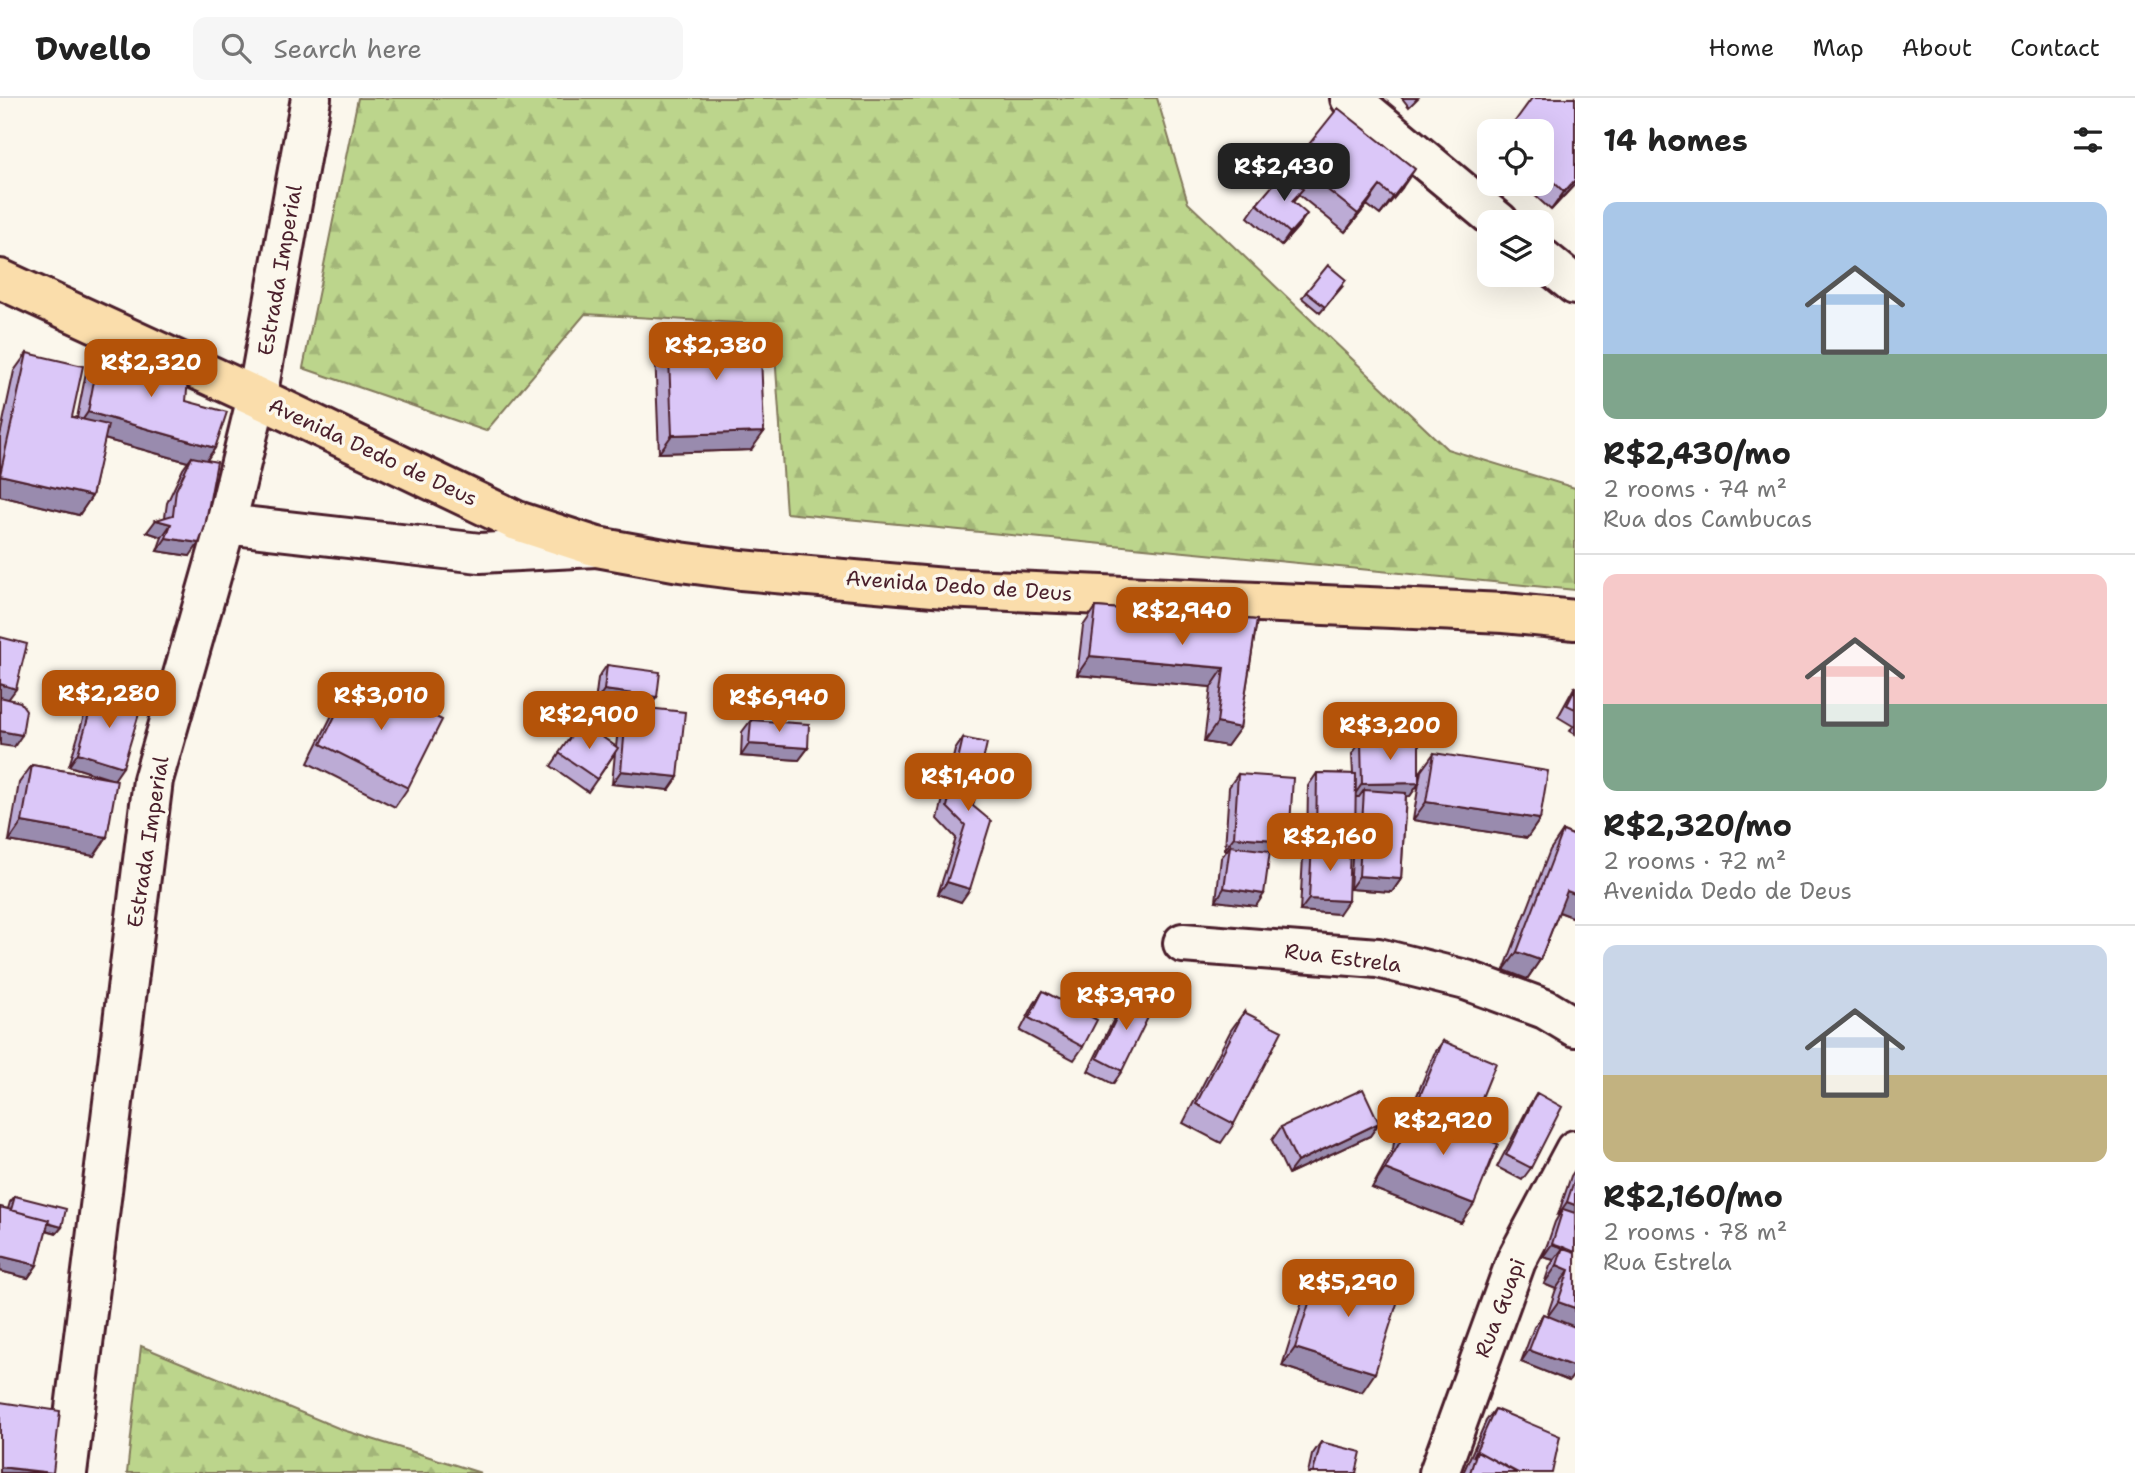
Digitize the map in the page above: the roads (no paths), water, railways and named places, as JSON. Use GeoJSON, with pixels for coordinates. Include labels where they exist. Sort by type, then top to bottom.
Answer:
{"type":"FeatureCollection","features":[{"type":"Feature","properties":{"kind":"main road","name":"Avenida Dedo de Deus"},"geometry":{"type":"LineString","coordinates":[[0,279],[517,521],[597,547],[741,570],[944,587],[1504,613],[1575,620]]}},
{"type":"Feature","properties":{"kind":"street","name":"Estrada Imperial"},"geometry":{"type":"LineString","coordinates":[[67,1473],[153,780],[226,524],[257,397],[311,98]]}},
{"type":"Feature","properties":{"kind":"street"},"geometry":{"type":"LineString","coordinates":[[1350,98],[1485,210]]}},
{"type":"Feature","properties":{"kind":"street"},"geometry":{"type":"LineString","coordinates":[[1554,268],[1575,285]]}},
{"type":"Feature","properties":{"kind":"street","name":"Avenida Dedo de Deus"},"geometry":{"type":"LineString","coordinates":[[226,524],[480,554],[597,547]]}},
{"type":"Feature","properties":{"kind":"street","name":"Rua Estrela"},"geometry":{"type":"LineString","coordinates":[[1182,943],[1378,958],[1466,979],[1545,1009],[1575,1027]]}},
{"type":"Feature","properties":{"kind":"street","name":"Rua Guapi"},"geometry":{"type":"LineString","coordinates":[[1439,1473],[1516,1261],[1575,1150]]}}]}
